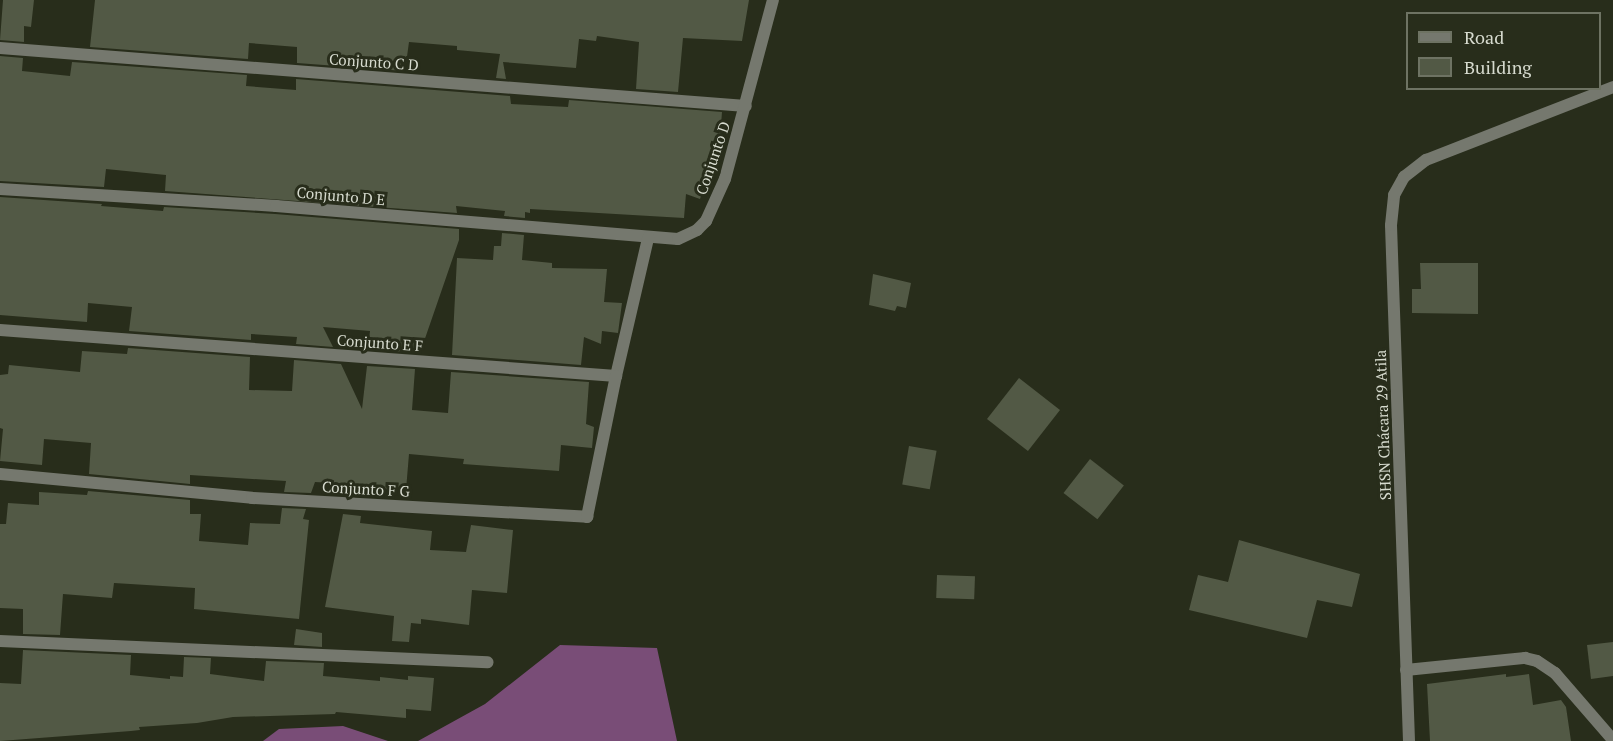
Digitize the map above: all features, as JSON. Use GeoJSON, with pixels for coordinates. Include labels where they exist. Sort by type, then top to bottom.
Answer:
{"type":"FeatureCollection","features":[{"type":"Feature","properties":{"kind":"street","name":"Conjunto D"},"geometry":{"type":"LineString","coordinates":[[678,239],[697,230],[706,221],[725,179],[773,0]]}},
{"type":"Feature","properties":{"kind":"street","name":"Conjunto C D"},"geometry":{"type":"LineString","coordinates":[[0,48],[746,106]]}},
{"type":"Feature","properties":{"kind":"street","name":"SHSN Chácara 29 Atila"},"geometry":{"type":"LineString","coordinates":[[1409,741],[1391,225],[1394,195],[1404,177],[1426,160],[1613,87]]}},
{"type":"Feature","properties":{"kind":"street","name":"Conjunto D E"},"geometry":{"type":"LineString","coordinates":[[0,189],[276,206],[678,239]]}},
{"type":"Feature","properties":{"kind":"street"},"geometry":{"type":"LineString","coordinates":[[616,376],[648,238]]}},
{"type":"Feature","properties":{"kind":"street","name":"Conjunto E F"},"geometry":{"type":"LineString","coordinates":[[0,330],[616,376]]}},
{"type":"Feature","properties":{"kind":"street","name":"Conjunto F G"},"geometry":{"type":"LineString","coordinates":[[0,474],[252,498],[587,517],[616,376]]}},
{"type":"Feature","properties":{"kind":"street"},"geometry":{"type":"LineString","coordinates":[[0,641],[488,662]]}},
{"type":"Feature","properties":{"kind":"street"},"geometry":{"type":"LineString","coordinates":[[1406,670],[1525,658],[1537,661],[1555,674],[1607,726],[1613,740]]}},
{"type":"Feature","properties":{"kind":"shaded area"},"geometry":{"type":"Polygon","coordinates":[[[560,645],[657,648],[677,741],[418,741],[485,704],[560,645]]]}},
{"type":"Feature","properties":{"kind":"shaded area"},"geometry":{"type":"Polygon","coordinates":[[[343,726],[388,741],[263,741],[279,729],[343,726]]]}},
{"type":"Feature","properties":{"kind":"building"},"geometry":{"type":"Polygon","coordinates":[[[3,0],[34,0],[31,27],[24,26],[24,42],[0,40],[3,0]]]}},
{"type":"Feature","properties":{"kind":"building"},"geometry":{"type":"Polygon","coordinates":[[[95,0],[749,0],[742,41],[683,38],[678,92],[636,89],[639,42],[597,36],[596,41],[579,39],[576,68],[503,62],[506,79],[496,78],[500,54],[457,50],[457,46],[409,42],[405,71],[297,63],[297,47],[249,43],[248,59],[90,47],[95,0]]]}},
{"type":"Feature","properties":{"kind":"building"},"geometry":{"type":"Polygon","coordinates":[[[0,56],[23,58],[22,71],[70,76],[72,62],[247,75],[246,86],[296,90],[296,79],[510,96],[511,104],[568,107],[569,100],[722,112],[720,138],[700,199],[686,194],[684,218],[530,209],[530,213],[525,212],[525,218],[504,216],[505,211],[456,206],[457,213],[165,191],[166,175],[106,169],[104,187],[0,181],[0,56]]]}},
{"type":"Feature","properties":{"kind":"building"},"geometry":{"type":"Polygon","coordinates":[[[0,197],[163,211],[164,207],[459,229],[459,240],[420,353],[368,349],[370,331],[323,327],[333,347],[296,344],[297,337],[251,334],[251,340],[129,331],[132,307],[88,303],[87,322],[0,315],[0,197]]]}},
{"type":"Feature","properties":{"kind":"building"},"geometry":{"type":"Polygon","coordinates":[[[502,233],[524,235],[522,260],[552,263],[552,268],[607,269],[604,302],[622,303],[618,333],[602,331],[601,344],[584,337],[581,365],[452,355],[457,258],[493,260],[494,246],[501,246],[502,233]]]}},
{"type":"Feature","properties":{"kind":"building"},"geometry":{"type":"Polygon","coordinates":[[[1420,263],[1478,263],[1478,314],[1412,313],[1412,289],[1421,289],[1420,263]]]}},
{"type":"Feature","properties":{"kind":"building"},"geometry":{"type":"Polygon","coordinates":[[[873,274],[911,283],[906,308],[897,306],[895,311],[869,305],[873,274]]]}},
{"type":"Feature","properties":{"kind":"building"},"geometry":{"type":"Polygon","coordinates":[[[128,348],[250,357],[249,390],[292,391],[294,360],[341,364],[362,409],[367,366],[415,369],[412,410],[448,413],[451,372],[589,382],[586,424],[594,427],[592,448],[561,445],[559,471],[463,464],[464,459],[409,454],[406,490],[348,488],[349,484],[315,482],[311,493],[284,492],[286,481],[190,475],[190,484],[89,474],[91,443],[44,439],[42,465],[0,461],[3,429],[0,428],[0,375],[8,374],[9,365],[80,372],[82,351],[127,354],[128,348]]]}},
{"type":"Feature","properties":{"kind":"building"},"geometry":{"type":"Polygon","coordinates":[[[1019,378],[1060,410],[1028,451],[987,419],[1019,378]]]}},
{"type":"Feature","properties":{"kind":"building"},"geometry":{"type":"Polygon","coordinates":[[[909,446],[937,451],[930,489],[902,484],[909,446]]]}},
{"type":"Feature","properties":{"kind":"building"},"geometry":{"type":"Polygon","coordinates":[[[1090,459],[1124,485],[1097,519],[1064,493],[1090,459]]]}},
{"type":"Feature","properties":{"kind":"building"},"geometry":{"type":"Polygon","coordinates":[[[88,491],[190,500],[190,514],[201,514],[199,541],[248,545],[250,523],[280,524],[282,508],[306,509],[303,519],[309,520],[299,619],[194,609],[195,588],[114,583],[112,598],[63,594],[60,635],[23,634],[23,609],[0,608],[0,524],[6,524],[8,503],[39,505],[39,492],[87,495],[88,491]]]}},
{"type":"Feature","properties":{"kind":"building"},"geometry":{"type":"Polygon","coordinates":[[[343,514],[361,516],[360,523],[432,531],[430,550],[466,552],[471,525],[513,530],[507,593],[472,590],[469,625],[421,619],[421,624],[411,623],[409,642],[392,641],[394,616],[325,607],[343,514]]]}},
{"type":"Feature","properties":{"kind":"building"},"geometry":{"type":"Polygon","coordinates":[[[1239,540],[1360,574],[1352,607],[1317,600],[1307,638],[1189,610],[1198,575],[1228,582],[1239,540]]]}},
{"type":"Feature","properties":{"kind":"building"},"geometry":{"type":"Polygon","coordinates":[[[937,575],[975,576],[974,599],[936,598],[937,575]]]}},
{"type":"Feature","properties":{"kind":"building"},"geometry":{"type":"Polygon","coordinates":[[[296,629],[322,633],[322,647],[294,645],[296,629]]]}},
{"type":"Feature","properties":{"kind":"building"},"geometry":{"type":"Polygon","coordinates":[[[1613,642],[1613,676],[1591,679],[1587,645],[1613,642]]]}},
{"type":"Feature","properties":{"kind":"building"},"geometry":{"type":"Polygon","coordinates":[[[23,650],[131,655],[130,675],[170,679],[170,676],[183,677],[184,657],[211,658],[210,674],[264,681],[266,661],[324,663],[323,676],[380,681],[380,677],[408,680],[408,676],[434,678],[431,711],[406,709],[406,718],[336,712],[335,714],[233,717],[197,723],[139,727],[140,730],[131,731],[0,741],[0,683],[21,684],[23,650]]]}},
{"type":"Feature","properties":{"kind":"building"},"geometry":{"type":"Polygon","coordinates":[[[1506,674],[1506,677],[1529,674],[1533,705],[1561,700],[1566,707],[1571,741],[1430,741],[1427,684],[1506,674]]]}}]}
